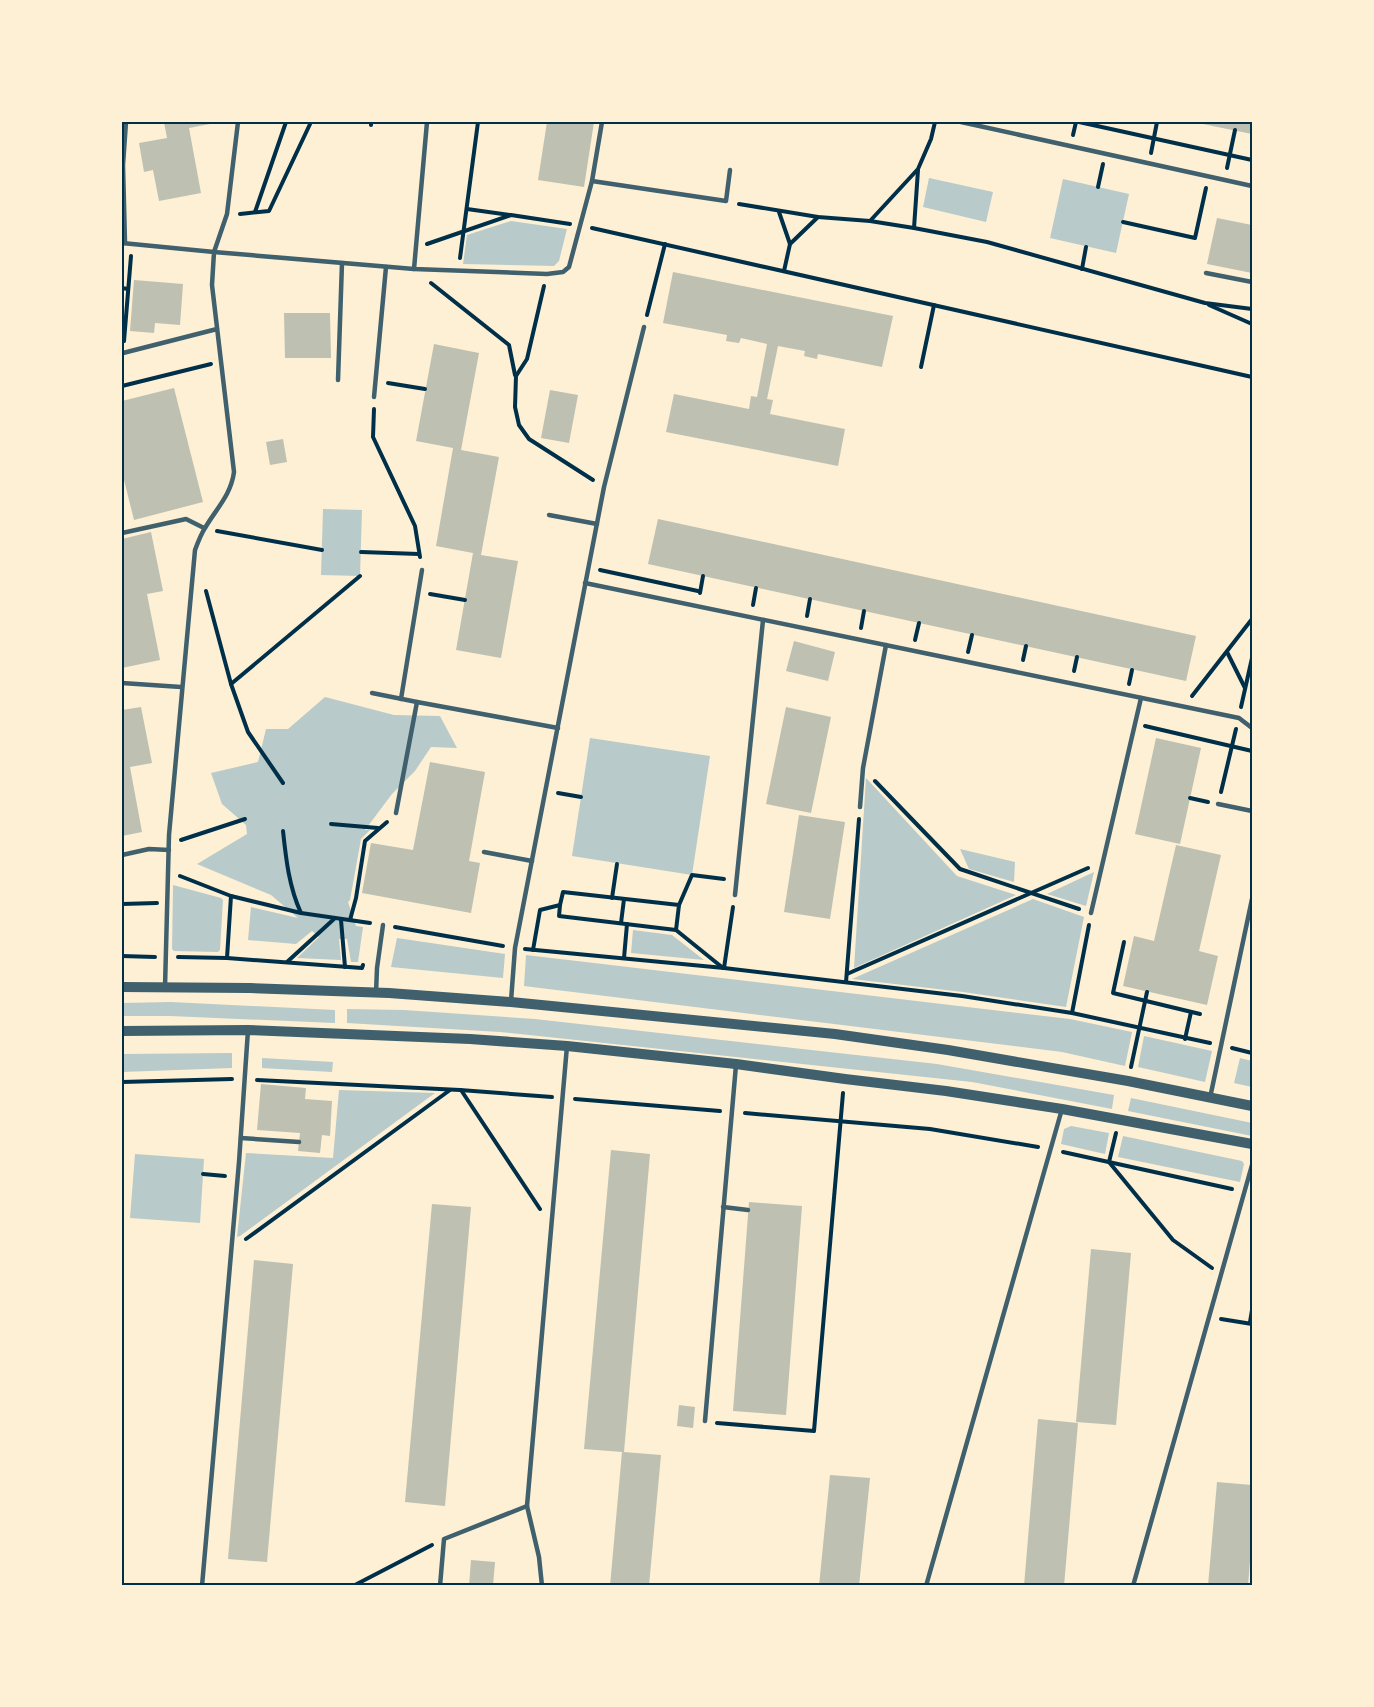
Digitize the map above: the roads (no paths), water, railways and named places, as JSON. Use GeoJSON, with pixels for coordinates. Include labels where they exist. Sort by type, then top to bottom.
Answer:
{"type":"FeatureCollection","features":[{"type":"Feature","properties":{"kind":"street"},"geometry":{"type":"LineString","coordinates":[[122,987],[250,988],[511,1002],[858,1037],[1071,1071],[1252,1106]]}},
{"type":"Feature","properties":{"kind":"street"},"geometry":{"type":"LineString","coordinates":[[122,1031],[248,1030],[470,1039],[567,1046],[736,1064],[946,1091],[1062,1109],[1252,1144]]}},
{"type":"Feature","properties":{"kind":"lane"},"geometry":{"type":"LineString","coordinates":[[126,122],[123,165],[123,243],[386,267],[547,274],[563,272],[568,267],[592,181],[602,122]]}},
{"type":"Feature","properties":{"kind":"lane"},"geometry":{"type":"LineString","coordinates":[[165,987],[169,847],[195,550],[204,528],[233,484],[234,472],[212,285],[214,252],[227,214],[238,122]]}},
{"type":"Feature","properties":{"kind":"lane"},"geometry":{"type":"LineString","coordinates":[[414,269],[427,122]]}},
{"type":"Feature","properties":{"kind":"lane"},"geometry":{"type":"LineString","coordinates":[[961,122],[1252,186]]}},
{"type":"Feature","properties":{"kind":"lane"},"geometry":{"type":"LineString","coordinates":[[592,181],[726,201],[730,170]]}},
{"type":"Feature","properties":{"kind":"lane"},"geometry":{"type":"LineString","coordinates":[[338,380],[342,263]]}},
{"type":"Feature","properties":{"kind":"lane"},"geometry":{"type":"LineString","coordinates":[[374,397],[386,267]]}},
{"type":"Feature","properties":{"kind":"lane"},"geometry":{"type":"LineString","coordinates":[[1206,273],[1252,282]]}},
{"type":"Feature","properties":{"kind":"lane"},"geometry":{"type":"LineString","coordinates":[[511,1002],[515,948],[585,583],[604,487],[644,327]]}},
{"type":"Feature","properties":{"kind":"lane"},"geometry":{"type":"LineString","coordinates":[[123,353],[216,329]]}},
{"type":"Feature","properties":{"kind":"lane"},"geometry":{"type":"LineString","coordinates":[[549,515],[597,524]]}},
{"type":"Feature","properties":{"kind":"lane"},"geometry":{"type":"LineString","coordinates":[[122,533],[186,519],[204,528]]}},
{"type":"Feature","properties":{"kind":"lane"},"geometry":{"type":"LineString","coordinates":[[401,699],[422,570]]}},
{"type":"Feature","properties":{"kind":"lane"},"geometry":{"type":"LineString","coordinates":[[585,583],[1239,718],[1252,728]]}},
{"type":"Feature","properties":{"kind":"lane"},"geometry":{"type":"LineString","coordinates":[[735,895],[763,620]]}},
{"type":"Feature","properties":{"kind":"lane"},"geometry":{"type":"LineString","coordinates":[[860,807],[863,768],[886,645]]}},
{"type":"Feature","properties":{"kind":"lane"},"geometry":{"type":"LineString","coordinates":[[122,683],[182,687]]}},
{"type":"Feature","properties":{"kind":"lane"},"geometry":{"type":"LineString","coordinates":[[372,693],[558,728]]}},
{"type":"Feature","properties":{"kind":"lane"},"geometry":{"type":"LineString","coordinates":[[1091,913],[1141,698]]}},
{"type":"Feature","properties":{"kind":"lane"},"geometry":{"type":"LineString","coordinates":[[396,813],[417,702]]}},
{"type":"Feature","properties":{"kind":"lane"},"geometry":{"type":"LineString","coordinates":[[1218,804],[1252,811]]}},
{"type":"Feature","properties":{"kind":"lane"},"geometry":{"type":"LineString","coordinates":[[122,855],[169,847]]}},
{"type":"Feature","properties":{"kind":"lane"},"geometry":{"type":"LineString","coordinates":[[484,852],[532,861]]}},
{"type":"Feature","properties":{"kind":"lane"},"geometry":{"type":"LineString","coordinates":[[1210,1098],[1250,923],[1252,898]]}},
{"type":"Feature","properties":{"kind":"lane"},"geometry":{"type":"LineString","coordinates":[[376,993],[383,925]]}},
{"type":"Feature","properties":{"kind":"lane"},"geometry":{"type":"LineString","coordinates":[[202,1586],[246,1079],[248,1030]]}},
{"type":"Feature","properties":{"kind":"lane"},"geometry":{"type":"LineString","coordinates":[[542,1586],[539,1557],[527,1506],[567,1046]]}},
{"type":"Feature","properties":{"kind":"lane"},"geometry":{"type":"LineString","coordinates":[[705,1421],[736,1064]]}},
{"type":"Feature","properties":{"kind":"lane"},"geometry":{"type":"LineString","coordinates":[[926,1586],[1062,1109]]}},
{"type":"Feature","properties":{"kind":"lane"},"geometry":{"type":"LineString","coordinates":[[241,1138],[299,1142]]}},
{"type":"Feature","properties":{"kind":"lane"},"geometry":{"type":"LineString","coordinates":[[1133,1586],[1223,1275],[1252,1165]]}},
{"type":"Feature","properties":{"kind":"lane"},"geometry":{"type":"LineString","coordinates":[[723,1208],[748,1210]]}},
{"type":"Feature","properties":{"kind":"lane"},"geometry":{"type":"LineString","coordinates":[[440,1586],[444,1539],[527,1506]]}}]}
